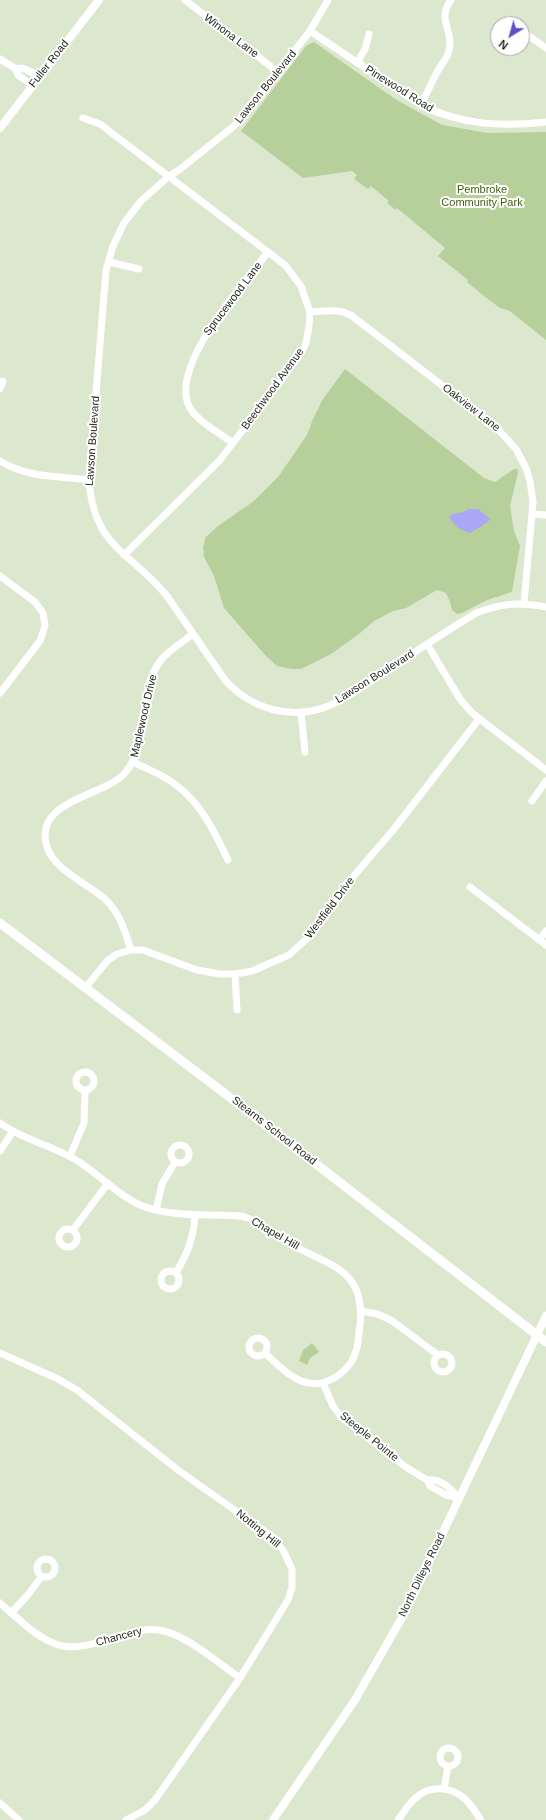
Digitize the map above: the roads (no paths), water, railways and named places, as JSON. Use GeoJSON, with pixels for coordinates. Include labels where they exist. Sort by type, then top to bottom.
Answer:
{"type":"FeatureCollection","features":[{"type":"Feature","properties":{"kind":"main road","name":"Stearns School Road"},"geometry":{"type":"LineString","coordinates":[[0,923],[86,987],[546,1342]]}},
{"type":"Feature","properties":{"kind":"street","name":"Fuller Road"},"geometry":{"type":"LineString","coordinates":[[0,128],[99,0]]}},
{"type":"Feature","properties":{"kind":"street","name":"Winona Lane"},"geometry":{"type":"LineString","coordinates":[[185,0],[278,72]]}},
{"type":"Feature","properties":{"kind":"street","name":"Lawson Boulevard"},"geometry":{"type":"LineString","coordinates":[[328,0],[310,31],[252,106],[234,126],[168,177],[141,202],[130,214],[118,234],[106,270],[89,480],[92,506],[96,520],[105,536],[156,584],[225,680],[247,700],[270,709],[301,712],[331,705],[476,613],[500,605],[524,603],[546,607]]}},
{"type":"Feature","properties":{"kind":"street"},"geometry":{"type":"LineString","coordinates":[[421,105],[437,73],[448,56],[450,43],[444,19],[451,0]]}},
{"type":"Feature","properties":{"kind":"street","name":"Pinewood Road"},"geometry":{"type":"LineString","coordinates":[[310,31],[421,105],[437,113],[474,123],[506,124],[546,122]]}},
{"type":"Feature","properties":{"kind":"street"},"geometry":{"type":"LineString","coordinates":[[357,63],[365,49],[369,34]]}},
{"type":"Feature","properties":{"kind":"street"},"geometry":{"type":"LineString","coordinates":[[530,37],[546,48]]}},
{"type":"Feature","properties":{"kind":"street"},"geometry":{"type":"LineString","coordinates":[[0,60],[16,69],[22,68],[40,76]]}},
{"type":"Feature","properties":{"kind":"street"},"geometry":{"type":"LineString","coordinates":[[16,69],[18,75],[33,86]]}},
{"type":"Feature","properties":{"kind":"street","name":"Beechwood Avenue"},"geometry":{"type":"LineString","coordinates":[[83,118],[100,124],[285,265],[301,286],[310,312],[306,343],[300,355],[233,443],[213,468],[124,555]]}},
{"type":"Feature","properties":{"kind":"street","name":"Sprucewood Lane"},"geometry":{"type":"LineString","coordinates":[[233,443],[194,414],[190,409],[186,398],[187,384],[196,353],[206,334],[268,252]]}},
{"type":"Feature","properties":{"kind":"street"},"geometry":{"type":"LineString","coordinates":[[109,262],[139,269]]}},
{"type":"Feature","properties":{"kind":"street","name":"Oakview Lane"},"geometry":{"type":"LineString","coordinates":[[310,312],[332,310],[345,312],[352,316],[495,426],[516,449],[526,468],[532,494],[533,514],[524,603]]}},
{"type":"Feature","properties":{"kind":"street"},"geometry":{"type":"LineString","coordinates":[[0,389],[4,381]]}},
{"type":"Feature","properties":{"kind":"street"},"geometry":{"type":"LineString","coordinates":[[0,461],[11,468],[31,474],[89,480]]}},
{"type":"Feature","properties":{"kind":"street"},"geometry":{"type":"LineString","coordinates":[[533,514],[546,515]]}},
{"type":"Feature","properties":{"kind":"street"},"geometry":{"type":"LineString","coordinates":[[0,576],[35,602],[43,613],[45,626],[40,641],[0,692]]}},
{"type":"Feature","properties":{"kind":"street","name":"Maplewood Drive"},"geometry":{"type":"LineString","coordinates":[[130,950],[125,930],[115,911],[105,900],[53,859],[46,846],[45,838],[49,823],[56,812],[62,807],[116,780],[126,772],[133,762],[138,746],[152,675],[162,658],[193,634]]}},
{"type":"Feature","properties":{"kind":"street"},"geometry":{"type":"LineString","coordinates":[[427,644],[460,699],[479,719],[546,770]]}},
{"type":"Feature","properties":{"kind":"street"},"geometry":{"type":"LineString","coordinates":[[301,712],[305,752]]}},
{"type":"Feature","properties":{"kind":"street","name":"Westfield Drive"},"geometry":{"type":"LineString","coordinates":[[86,987],[108,960],[117,954],[130,950],[143,950],[197,970],[220,974],[235,974],[252,971],[278,961],[298,947],[311,935],[347,884],[394,829],[479,719]]}},
{"type":"Feature","properties":{"kind":"street"},"geometry":{"type":"LineString","coordinates":[[133,762],[176,784],[189,795],[200,810],[228,860]]}},
{"type":"Feature","properties":{"kind":"street"},"geometry":{"type":"LineString","coordinates":[[532,801],[546,781]]}},
{"type":"Feature","properties":{"kind":"street"},"geometry":{"type":"LineString","coordinates":[[470,887],[546,945]]}},
{"type":"Feature","properties":{"kind":"street"},"geometry":{"type":"LineString","coordinates":[[539,940],[546,931]]}},
{"type":"Feature","properties":{"kind":"street"},"geometry":{"type":"LineString","coordinates":[[235,974],[236,1010]]}},
{"type":"Feature","properties":{"kind":"street"},"geometry":{"type":"LineString","coordinates":[[70,1156],[79,1139],[84,1123],[85,1091]]}},
{"type":"Feature","properties":{"kind":"street","name":"Chapel Hill"},"geometry":{"type":"LineString","coordinates":[[0,1123],[13,1131],[70,1156],[134,1202],[156,1210],[195,1215],[235,1216],[247,1218],[291,1244],[335,1266],[346,1274],[354,1284],[359,1296],[361,1311],[357,1349],[352,1360],[341,1373],[323,1383]]}},
{"type":"Feature","properties":{"kind":"street"},"geometry":{"type":"LineString","coordinates":[[0,1151],[13,1131]]}},
{"type":"Feature","properties":{"kind":"street"},"geometry":{"type":"LineString","coordinates":[[156,1210],[162,1184],[175,1162]]}},
{"type":"Feature","properties":{"kind":"street"},"geometry":{"type":"LineString","coordinates":[[73,1230],[108,1183]]}},
{"type":"Feature","properties":{"kind":"street"},"geometry":{"type":"LineString","coordinates":[[176,1272],[190,1246],[195,1215]]}},
{"type":"Feature","properties":{"kind":"street"},"geometry":{"type":"LineString","coordinates":[[361,1311],[377,1314],[391,1320],[438,1355]]}},
{"type":"Feature","properties":{"kind":"street","name":"North Dilleys Road"},"geometry":{"type":"LineString","coordinates":[[273,1820],[329,1740],[379,1660],[420,1582],[546,1316]]}},
{"type":"Feature","properties":{"kind":"street","name":"Notting Hill"},"geometry":{"type":"LineString","coordinates":[[0,1353],[58,1379],[77,1390],[173,1466],[270,1535],[284,1550],[292,1569],[290,1595],[285,1606],[240,1678],[155,1800],[145,1810],[126,1820]]}},
{"type":"Feature","properties":{"kind":"street"},"geometry":{"type":"LineString","coordinates":[[265,1353],[294,1379],[308,1384],[323,1383]]}},
{"type":"Feature","properties":{"kind":"street","name":"Steeple Pointe"},"geometry":{"type":"LineString","coordinates":[[323,1383],[333,1406],[348,1422],[406,1467],[427,1480],[430,1486],[435,1490],[459,1498]]}},
{"type":"Feature","properties":{"kind":"street"},"geometry":{"type":"LineString","coordinates":[[11,1613],[27,1596],[42,1576]]}},
{"type":"Feature","properties":{"kind":"street","name":"Chancery"},"geometry":{"type":"LineString","coordinates":[[0,1603],[44,1639],[64,1647],[88,1646],[145,1630],[170,1632],[185,1640],[240,1678]]}},
{"type":"Feature","properties":{"kind":"street"},"geometry":{"type":"LineString","coordinates":[[444,1789],[448,1766]]}},
{"type":"Feature","properties":{"kind":"street"},"geometry":{"type":"LineString","coordinates":[[398,1820],[411,1802],[419,1795],[432,1790],[444,1789],[463,1797],[481,1820]]}},
{"type":"Feature","properties":{"kind":"street"},"geometry":{"type":"LineString","coordinates":[[0,1803],[19,1820]]}},
{"type":"Feature","properties":{"kind":"park label","name":"Pembroke Community Park"},"geometry":{"type":"Point","coordinates":[482,196]}}]}
